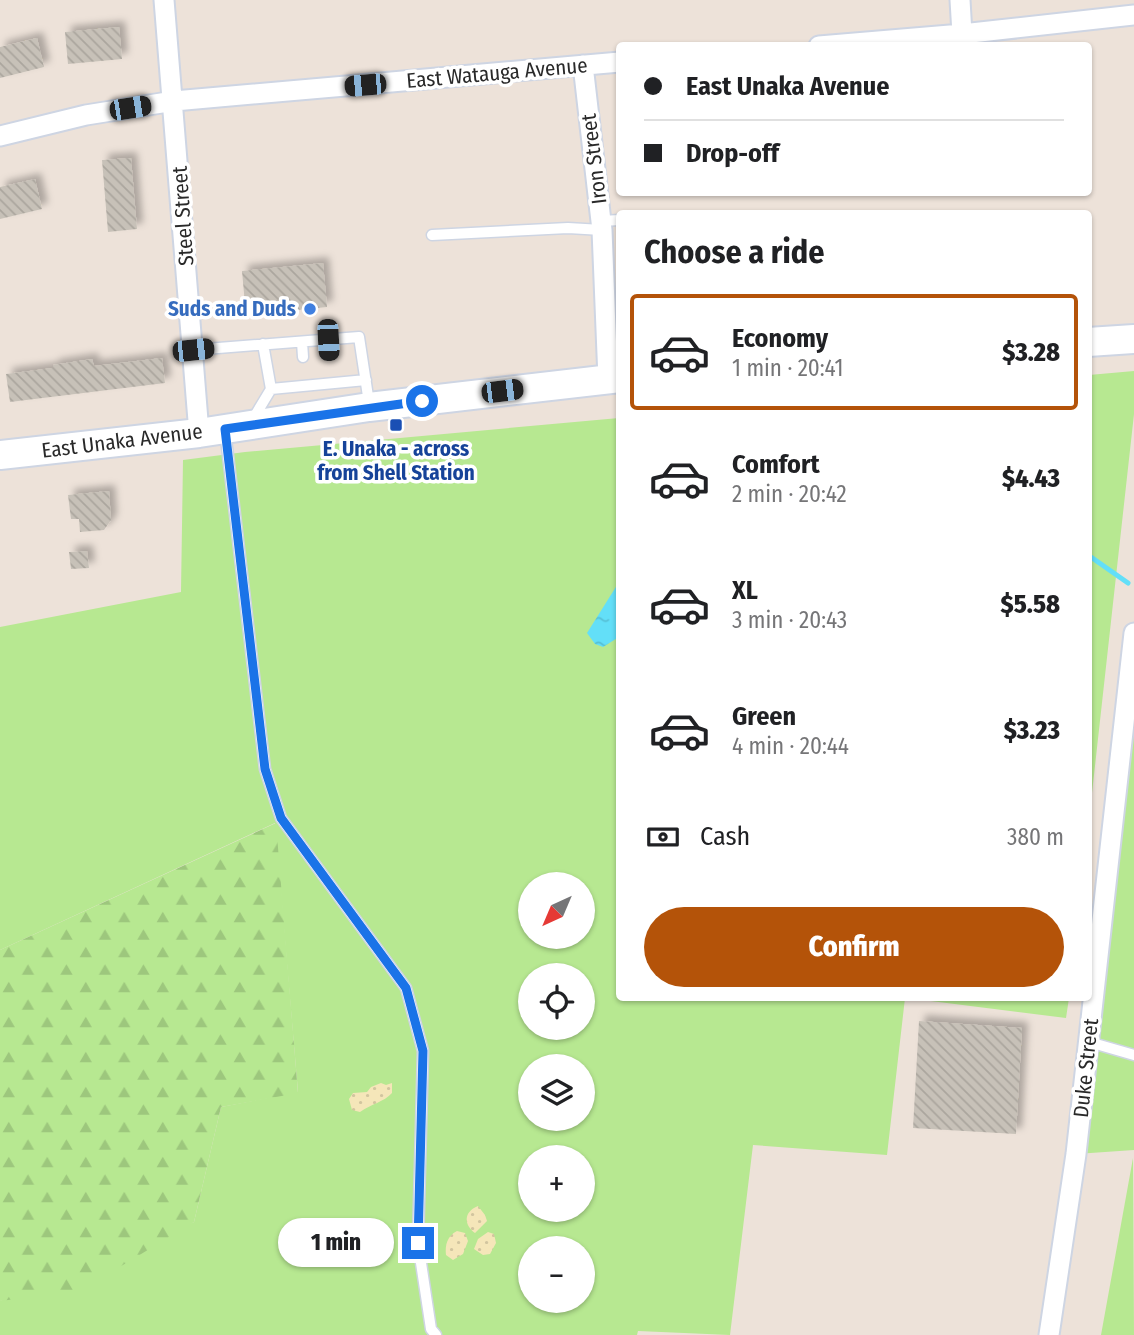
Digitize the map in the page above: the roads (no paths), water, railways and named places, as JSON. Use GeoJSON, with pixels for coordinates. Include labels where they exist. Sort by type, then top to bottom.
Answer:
{"type":"FeatureCollection","features":[{"type":"Feature","properties":{"kind":"main road"},"geometry":{"type":"LineString","coordinates":[[1092,342],[1134,339]]}},
{"type":"Feature","properties":{"kind":"main road","name":"East Unaka Avenue"},"geometry":{"type":"LineString","coordinates":[[0,455],[225,429],[367,393],[614,378]]}},
{"type":"Feature","properties":{"kind":"street","name":"Steel Street"},"geometry":{"type":"LineString","coordinates":[[164,0],[193,350],[225,429]]}},
{"type":"Feature","properties":{"kind":"street"},"geometry":{"type":"LineString","coordinates":[[960,0],[962,34]]}},
{"type":"Feature","properties":{"kind":"street"},"geometry":{"type":"LineString","coordinates":[[867,42],[1134,15]]}},
{"type":"Feature","properties":{"kind":"street","name":"East Watauga Avenue"},"geometry":{"type":"LineString","coordinates":[[0,136],[86,115],[174,101],[616,62]]}},
{"type":"Feature","properties":{"kind":"street","name":"Iron Street"},"geometry":{"type":"LineString","coordinates":[[583,65],[608,224],[614,378]]}},
{"type":"Feature","properties":{"kind":"street","name":"Duke Street"},"geometry":{"type":"LineString","coordinates":[[1049,1335],[1076,1154],[1088,1042],[1128,747],[1134,633]]}},
{"type":"Feature","properties":{"kind":"lane"},"geometry":{"type":"LineString","coordinates":[[432,235],[608,224]]}},
{"type":"Feature","properties":{"kind":"lane"},"geometry":{"type":"LineString","coordinates":[[193,350],[359,337],[367,393],[330,380],[271,389],[225,429],[265,769],[281,818],[406,988],[423,1051],[418,1243],[431,1329],[436,1335]]}},
{"type":"Feature","properties":{"kind":"lane"},"geometry":{"type":"LineString","coordinates":[[328,340],[328,355]]}},
{"type":"Feature","properties":{"kind":"lane"},"geometry":{"type":"LineString","coordinates":[[302,342],[303,357]]}},
{"type":"Feature","properties":{"kind":"lane"},"geometry":{"type":"LineString","coordinates":[[263,344],[271,389]]}},
{"type":"Feature","properties":{"kind":"lane"},"geometry":{"type":"LineString","coordinates":[[1088,1042],[1134,1055]]}},
{"type":"Feature","properties":{"kind":"water"},"geometry":{"type":"Polygon","coordinates":[[[616,587],[616,639],[603,647],[595,644],[587,633],[616,587]]]}},
{"type":"Feature","properties":{"kind":"waterway"},"geometry":{"type":"LineString","coordinates":[[1092,558],[1128,583]]}},
{"type":"Feature","properties":{"kind":"place","name":"Suds and Duds"},"geometry":{"type":"Point","coordinates":[310,309]}},
{"type":"Feature","properties":{"kind":"place","name":"E. Unaka - across from Shell Station"},"geometry":{"type":"Point","coordinates":[396,425]}}]}
